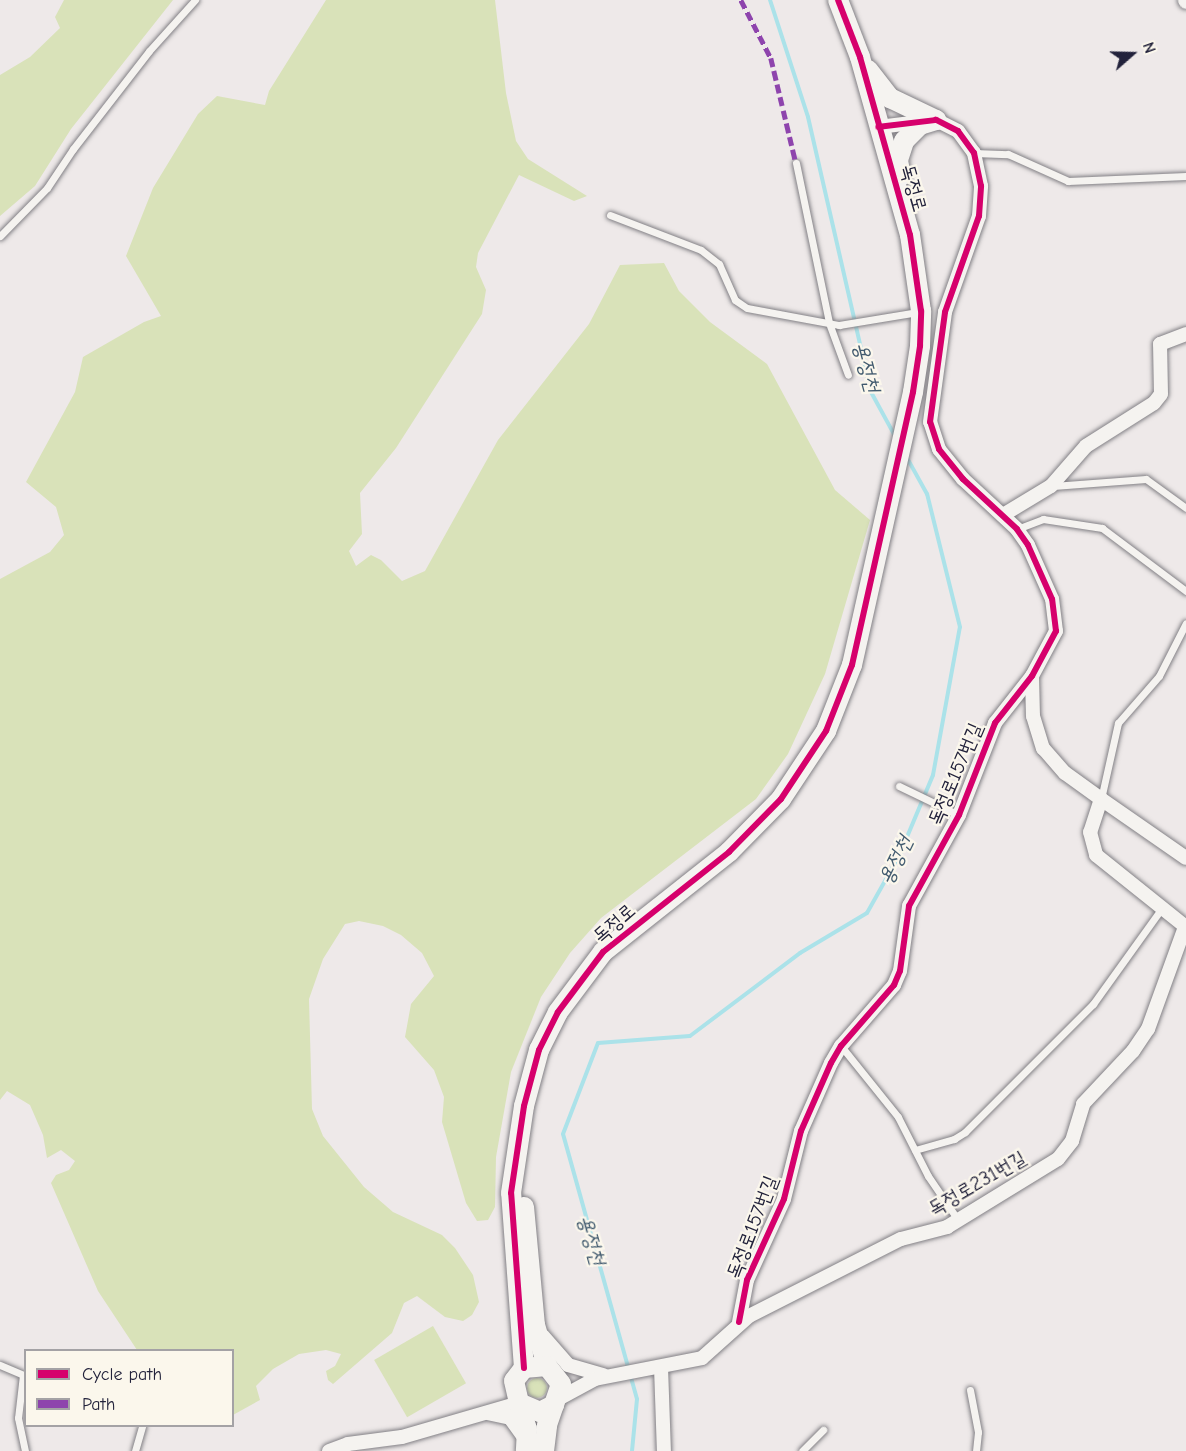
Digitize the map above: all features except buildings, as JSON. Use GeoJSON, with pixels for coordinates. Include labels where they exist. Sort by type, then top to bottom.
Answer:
{"type":"FeatureCollection","features":[{"type":"Feature","properties":{"kind":"street","name":"독정로"},"geometry":{"type":"LineString","coordinates":[[519,1374],[511,1193],[520,1130],[539,1050],[558,1012],[589,970],[624,933],[747,836],[802,771],[826,731],[844,688],[875,562],[913,392],[921,311],[910,235],[860,57],[838,0]]}},
{"type":"Feature","properties":{"kind":"street"},"geometry":{"type":"LineString","coordinates":[[860,57],[890,98],[936,120]]}},
{"type":"Feature","properties":{"kind":"street"},"geometry":{"type":"LineString","coordinates":[[879,127],[936,120]]}},
{"type":"Feature","properties":{"kind":"street"},"geometry":{"type":"LineString","coordinates":[[910,235],[899,150],[911,131],[936,120]]}},
{"type":"Feature","properties":{"kind":"street","name":"독정로157번길"},"geometry":{"type":"LineString","coordinates":[[739,1322],[747,1280],[784,1200],[801,1131],[841,1046],[894,985],[900,971],[909,906],[959,815],[995,723],[1032,676],[1053,641],[1056,616],[1042,572],[1017,529],[945,457],[932,436],[930,422],[945,312],[979,216],[981,186],[974,153],[958,131],[936,120]]}},
{"type":"Feature","properties":{"kind":"street"},"geometry":{"type":"LineString","coordinates":[[1003,515],[1051,486],[1086,446],[1154,403],[1161,394],[1160,344],[1186,334]]}},
{"type":"Feature","properties":{"kind":"street"},"geometry":{"type":"LineString","coordinates":[[1032,676],[1033,716],[1043,748],[1065,773],[1186,858]]}},
{"type":"Feature","properties":{"kind":"street"},"geometry":{"type":"LineString","coordinates":[[1101,799],[1090,832],[1096,855],[1185,927]]}},
{"type":"Feature","properties":{"kind":"street","name":"독정로231번길"},"geometry":{"type":"LineString","coordinates":[[609,1375],[702,1358],[739,1322],[900,1239],[947,1227],[1067,1151],[1083,1104],[1133,1051],[1148,1029],[1185,927]]}},
{"type":"Feature","properties":{"kind":"street","name":"독정로"},"geometry":{"type":"LineString","coordinates":[[520,1130],[532,1303],[537,1341],[550,1368]]}},
{"type":"Feature","properties":{"kind":"street"},"geometry":{"type":"LineString","coordinates":[[532,1303],[542,1334],[558,1357],[579,1371],[609,1375]]}},
{"type":"Feature","properties":{"kind":"street"},"geometry":{"type":"LineString","coordinates":[[661,1367],[664,1451]]}},
{"type":"Feature","properties":{"kind":"street"},"geometry":{"type":"LineString","coordinates":[[479,1413],[503,1397],[519,1374],[550,1368],[577,1378],[609,1375]]}},
{"type":"Feature","properties":{"kind":"street"},"geometry":{"type":"LineString","coordinates":[[532,1449],[556,1402],[561,1384],[550,1368]]}},
{"type":"Feature","properties":{"kind":"street"},"geometry":{"type":"LineString","coordinates":[[519,1374],[519,1403],[532,1449]]}},
{"type":"Feature","properties":{"kind":"street"},"geometry":{"type":"LineString","coordinates":[[329,1451],[348,1443],[402,1437],[519,1403],[540,1412],[584,1384],[609,1375]]}},
{"type":"Feature","properties":{"kind":"street"},"geometry":{"type":"LineString","coordinates":[[479,1413],[494,1412],[510,1418],[522,1431],[532,1449]]}},
{"type":"Feature","properties":{"kind":"lane"},"geometry":{"type":"LineString","coordinates":[[0,236],[47,188],[73,148],[149,51],[195,0]]}},
{"type":"Feature","properties":{"kind":"lane"},"geometry":{"type":"LineString","coordinates":[[974,153],[1008,154],[1068,181],[1186,176]]}},
{"type":"Feature","properties":{"kind":"lane"},"geometry":{"type":"LineString","coordinates":[[796,163],[829,323],[848,375]]}},
{"type":"Feature","properties":{"kind":"lane"},"geometry":{"type":"LineString","coordinates":[[610,215],[700,250],[719,264],[740,306],[839,325],[921,311]]}},
{"type":"Feature","properties":{"kind":"lane"},"geometry":{"type":"LineString","coordinates":[[1051,486],[1146,479],[1186,508]]}},
{"type":"Feature","properties":{"kind":"lane"},"geometry":{"type":"LineString","coordinates":[[1017,529],[1043,519],[1102,528],[1186,591]]}},
{"type":"Feature","properties":{"kind":"lane"},"geometry":{"type":"LineString","coordinates":[[1101,799],[1118,723],[1159,676],[1186,623]]}},
{"type":"Feature","properties":{"kind":"lane"},"geometry":{"type":"LineString","coordinates":[[899,786],[959,815]]}},
{"type":"Feature","properties":{"kind":"lane"},"geometry":{"type":"LineString","coordinates":[[915,1150],[954,1139],[965,1132],[1093,1004],[1162,908]]}},
{"type":"Feature","properties":{"kind":"lane"},"geometry":{"type":"LineString","coordinates":[[841,1046],[898,1117],[915,1150],[958,1220]]}},
{"type":"Feature","properties":{"kind":"lane"},"geometry":{"type":"LineString","coordinates":[[0,1365],[23,1376],[18,1418],[26,1451]]}},
{"type":"Feature","properties":{"kind":"lane"},"geometry":{"type":"LineString","coordinates":[[970,1390],[978,1432],[976,1451]]}},
{"type":"Feature","properties":{"kind":"lane"},"geometry":{"type":"LineString","coordinates":[[135,1451],[141,1427]]}},
{"type":"Feature","properties":{"kind":"lane"},"geometry":{"type":"LineString","coordinates":[[802,1451],[823,1430]]}},
{"type":"Feature","properties":{"kind":"green space"},"geometry":{"type":"Polygon","coordinates":[[[64,0],[173,0],[71,129],[35,186],[0,216],[0,75],[30,57],[60,28],[55,17],[64,0]]]}},
{"type":"Feature","properties":{"kind":"green space"},"geometry":{"type":"Polygon","coordinates":[[[326,0],[495,0],[506,93],[516,141],[528,159],[587,196],[574,201],[519,175],[478,253],[476,267],[486,290],[482,314],[396,448],[360,493],[362,534],[349,551],[356,566],[371,555],[381,560],[402,581],[425,571],[498,440],[589,324],[620,265],[664,263],[679,291],[710,322],[767,364],[835,490],[870,520],[825,674],[788,754],[756,799],[601,918],[570,953],[541,997],[511,1072],[496,1157],[495,1207],[488,1220],[477,1221],[466,1203],[442,1122],[444,1097],[434,1070],[405,1037],[411,1004],[434,976],[422,953],[401,935],[383,926],[359,921],[345,924],[323,959],[309,999],[312,1109],[323,1136],[364,1187],[393,1212],[442,1235],[455,1248],[473,1275],[479,1302],[472,1315],[463,1321],[445,1317],[417,1296],[404,1303],[392,1333],[333,1384],[328,1380],[326,1371],[335,1366],[341,1354],[326,1350],[299,1354],[273,1369],[256,1386],[260,1400],[234,1414],[234,1349],[136,1349],[98,1291],[51,1183],[56,1175],[69,1170],[75,1161],[61,1150],[47,1158],[43,1135],[30,1105],[7,1091],[0,1100],[0,579],[50,552],[64,535],[56,507],[26,482],[75,392],[83,357],[144,322],[161,316],[126,256],[153,188],[198,114],[217,96],[265,105],[269,91],[326,0]]]}},
{"type":"Feature","properties":{"kind":"green space"},"geometry":{"type":"Polygon","coordinates":[[[433,1326],[466,1383],[407,1417],[374,1360],[433,1326]]]}},
{"type":"Feature","properties":{"kind":"green space"},"geometry":{"type":"Polygon","coordinates":[[[537,1378],[544,1381],[547,1388],[544,1395],[537,1398],[530,1395],[527,1388],[530,1381],[537,1378]]]}},
{"type":"Feature","properties":{"kind":"waterway","name":"용정천"},"geometry":{"type":"LineString","coordinates":[[770,0],[808,117],[871,392],[895,436]]}},
{"type":"Feature","properties":{"kind":"waterway","name":"용정천"},"geometry":{"type":"LineString","coordinates":[[632,1451],[637,1399],[563,1134],[598,1043],[690,1036],[800,953],[867,913],[899,856],[933,775],[960,627],[927,494],[906,456]]}},
{"type":"Feature","properties":{"kind":"marked path"},"geometry":{"type":"LineString","coordinates":[[741,0],[771,58],[796,163]]}},
{"type":"Feature","properties":{"kind":"cycle path"},"geometry":{"type":"LineString","coordinates":[[524,1368],[511,1193],[524,1106],[539,1050],[558,1012],[603,952],[729,852],[781,799],[826,731],[852,665],[913,392],[920,346],[921,311],[910,235],[860,57],[838,0]]}},
{"type":"Feature","properties":{"kind":"cycle path"},"geometry":{"type":"LineString","coordinates":[[739,1322],[747,1280],[784,1199],[801,1131],[831,1063],[841,1046],[894,985],[900,971],[909,906],[959,815],[995,723],[1032,676],[1056,631],[1052,599],[1028,545],[1017,529],[963,479],[939,449],[930,422],[945,312],[979,216],[981,186],[974,153],[958,131],[936,120],[878,127]]}}]}
